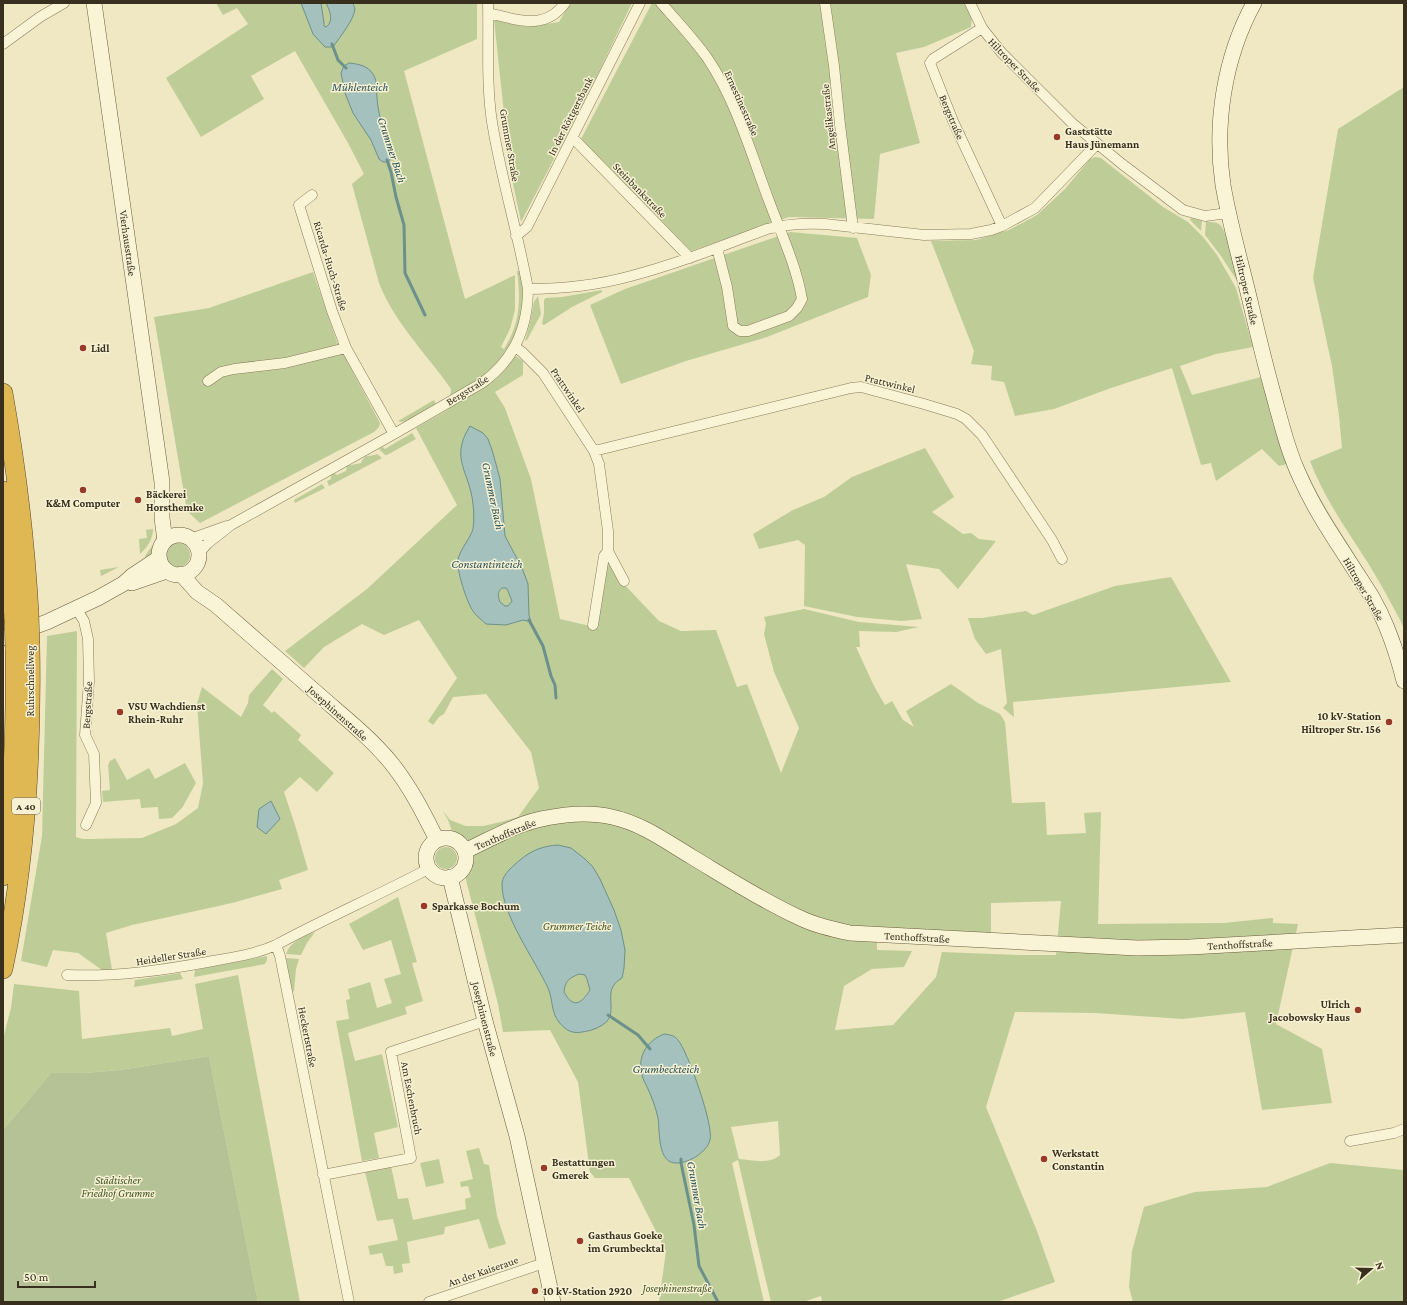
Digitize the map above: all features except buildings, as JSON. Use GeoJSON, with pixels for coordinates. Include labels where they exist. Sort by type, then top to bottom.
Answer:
{"type":"FeatureCollection","features":[{"type":"Feature","properties":{"kind":"highway","name":"Ruhrschnellweg"},"geometry":{"type":"LineString","coordinates":[[3,393],[14,457],[20,511],[22,616],[16,643],[14,770],[8,843],[3,876]]}},
{"type":"Feature","properties":{"kind":"highway","name":"Ruhrschnellweg"},"geometry":{"type":"LineString","coordinates":[[3,491],[9,540],[22,616]]}},
{"type":"Feature","properties":{"kind":"highway","name":"Ruhrschnellweg"},"geometry":{"type":"LineString","coordinates":[[3,967],[16,895],[26,813],[30,731],[16,643]]}},
{"type":"Feature","properties":{"kind":"street"},"geometry":{"type":"LineString","coordinates":[[3,44],[40,17],[64,3]]}},
{"type":"Feature","properties":{"kind":"street","name":"Vierhausstraße"},"geometry":{"type":"LineString","coordinates":[[94,3],[162,482],[162,518],[165,541]]}},
{"type":"Feature","properties":{"kind":"street","name":"Grummer Straße"},"geometry":{"type":"LineString","coordinates":[[488,3],[492,122],[528,289]]}},
{"type":"Feature","properties":{"kind":"street"},"geometry":{"type":"LineString","coordinates":[[489,14],[520,21],[532,22],[544,20],[554,14],[565,3]]}},
{"type":"Feature","properties":{"kind":"street","name":"In der Röttgersbank"},"geometry":{"type":"LineString","coordinates":[[516,236],[527,227],[640,3]]}},
{"type":"Feature","properties":{"kind":"street","name":"Ernestinestraße"},"geometry":{"type":"LineString","coordinates":[[660,3],[693,39],[708,59],[721,81],[732,104],[779,226]]}},
{"type":"Feature","properties":{"kind":"street","name":"Angelikastraße"},"geometry":{"type":"LineString","coordinates":[[825,3],[853,228]]}},
{"type":"Feature","properties":{"kind":"street","name":"Hiltroper Straße"},"geometry":{"type":"LineString","coordinates":[[970,3],[982,28],[1007,58],[1072,123],[1097,144],[1183,210],[1204,216],[1228,213],[1257,335],[1281,423],[1293,459],[1301,478],[1325,523],[1373,599],[1388,631],[1404,681]]}},
{"type":"Feature","properties":{"kind":"street"},"geometry":{"type":"LineString","coordinates":[[1228,213],[1220,154],[1220,125],[1223,95],[1232,55],[1242,27],[1254,3]]}},
{"type":"Feature","properties":{"kind":"street","name":"Bergstraße"},"geometry":{"type":"LineString","coordinates":[[982,28],[932,59],[930,63],[953,121],[1002,226]]}},
{"type":"Feature","properties":{"kind":"street","name":"Steinbankstraße"},"geometry":{"type":"LineString","coordinates":[[573,138],[690,258]]}},
{"type":"Feature","properties":{"kind":"street"},"geometry":{"type":"LineString","coordinates":[[528,289],[577,286],[630,277],[690,258],[767,229],[779,226],[810,223],[924,235],[971,234],[991,230],[1002,226],[1034,208],[1097,144]]}},
{"type":"Feature","properties":{"kind":"street","name":"Ricarda-Huch-Straße"},"geometry":{"type":"LineString","coordinates":[[312,195],[299,205],[330,305],[346,348],[394,434]]}},
{"type":"Feature","properties":{"kind":"street"},"geometry":{"type":"LineString","coordinates":[[717,248],[727,287],[733,326],[740,331],[748,331],[789,316],[798,308],[802,299],[779,226]]}},
{"type":"Feature","properties":{"kind":"street","name":"Bergstraße"},"geometry":{"type":"LineString","coordinates":[[123,584],[174,573],[189,572],[208,543],[231,525],[482,383],[490,377],[506,360],[515,347],[523,328],[528,304],[528,289]]}},
{"type":"Feature","properties":{"kind":"street","name":"Prattwinkel"},"geometry":{"type":"LineString","coordinates":[[515,347],[543,373],[594,451],[599,464],[608,531],[608,551],[624,581]]}},
{"type":"Feature","properties":{"kind":"street"},"geometry":{"type":"LineString","coordinates":[[208,381],[221,372],[285,363],[346,348]]}},
{"type":"Feature","properties":{"kind":"street","name":"Prattwinkel"},"geometry":{"type":"LineString","coordinates":[[594,451],[851,388],[861,387],[931,406],[957,414],[966,419],[982,435],[1052,540],[1062,559]]}},
{"type":"Feature","properties":{"kind":"street","name":"Vierhausstraße"},"geometry":{"type":"LineString","coordinates":[[162,482],[174,523],[184,536]]}},
{"type":"Feature","properties":{"kind":"street","name":"Bergstraße"},"geometry":{"type":"LineString","coordinates":[[165,541],[171,537],[196,537],[220,527],[231,525]]}},
{"type":"Feature","properties":{"kind":"street"},"geometry":{"type":"LineString","coordinates":[[184,536],[195,544],[197,560]]}},
{"type":"Feature","properties":{"kind":"street"},"geometry":{"type":"LineString","coordinates":[[165,541],[159,551],[159,558],[161,565],[174,573]]}},
{"type":"Feature","properties":{"kind":"street","name":"Prattwinkel"},"geometry":{"type":"LineString","coordinates":[[593,625],[604,556],[608,551]]}},
{"type":"Feature","properties":{"kind":"street","name":"Bergstraße"},"geometry":{"type":"LineString","coordinates":[[16,643],[47,622],[123,584],[132,576],[159,558]]}},
{"type":"Feature","properties":{"kind":"street","name":"Josephinenstraße"},"geometry":{"type":"LineString","coordinates":[[197,560],[200,580],[216,605]]}},
{"type":"Feature","properties":{"kind":"street","name":"Josephinenstraße"},"geometry":{"type":"LineString","coordinates":[[174,573],[216,605],[361,732],[384,755],[418,803],[437,840]]}},
{"type":"Feature","properties":{"kind":"street","name":"Bergstraße"},"geometry":{"type":"LineString","coordinates":[[76,608],[84,621],[88,639],[89,681],[85,735],[94,754],[96,803],[86,825]]}},
{"type":"Feature","properties":{"kind":"street","name":"Tenthoffstraße"},"geometry":{"type":"LineString","coordinates":[[465,851],[508,830],[544,818],[560,815],[599,815],[618,818],[642,828],[731,881],[798,918],[823,927],[850,933],[1138,948],[1190,947],[1404,935]]}},
{"type":"Feature","properties":{"kind":"street"},"geometry":{"type":"LineString","coordinates":[[448,838],[453,839],[458,842],[465,851],[466,862],[464,867],[456,875],[450,877],[439,876],[430,868],[427,861],[427,853],[437,840],[448,838]]}},
{"type":"Feature","properties":{"kind":"street"},"geometry":{"type":"LineString","coordinates":[[276,945],[323,920],[398,885],[430,868]]}},
{"type":"Feature","properties":{"kind":"street","name":"Josephinenstraße"},"geometry":{"type":"LineString","coordinates":[[450,877],[485,1021],[517,1136],[553,1302]]}},
{"type":"Feature","properties":{"kind":"street","name":"Heideller Straße"},"geometry":{"type":"LineString","coordinates":[[67,975],[129,975],[254,953],[276,945]]}},
{"type":"Feature","properties":{"kind":"street","name":"Heckertstraße"},"geometry":{"type":"LineString","coordinates":[[276,945],[280,956],[349,1302]]}},
{"type":"Feature","properties":{"kind":"street","name":"Am Eschenbruch"},"geometry":{"type":"LineString","coordinates":[[323,1175],[412,1158],[391,1052],[485,1021]]}},
{"type":"Feature","properties":{"kind":"street"},"geometry":{"type":"LineString","coordinates":[[1350,1141],[1394,1133],[1404,1129]]}},
{"type":"Feature","properties":{"kind":"street","name":"An der Kaiseraue"},"geometry":{"type":"LineString","coordinates":[[429,1302],[544,1264]]}},
{"type":"Feature","properties":{"kind":"green space","name":"Grummer Teiche"},"geometry":{"type":"Polygon","coordinates":[[[216,3],[477,3],[477,39],[404,71],[465,299],[515,275],[515,310],[510,329],[501,347],[504,349],[513,330],[518,312],[519,292],[517,271],[520,271],[523,292],[521,312],[516,330],[507,350],[523,361],[523,375],[495,392],[505,408],[531,479],[560,619],[597,629],[607,560],[617,577],[659,621],[681,631],[716,630],[737,687],[747,684],[781,773],[799,728],[774,672],[764,634],[766,624],[764,617],[804,609],[859,622],[919,627],[896,632],[859,631],[860,647],[856,647],[874,686],[885,705],[892,701],[903,720],[914,727],[906,711],[951,684],[978,703],[1000,714],[1005,722],[1012,803],[1045,802],[1047,835],[1086,833],[1084,813],[1101,812],[1098,924],[1224,923],[1273,918],[1273,923],[1298,924],[1276,1024],[1322,1049],[1332,1103],[1262,1110],[1245,1012],[1183,1019],[1095,1013],[1015,1012],[986,1107],[1037,1231],[1055,1282],[997,1302],[822,1302],[821,1296],[803,1302],[771,1302],[738,1160],[732,1163],[764,1302],[659,1302],[666,1251],[629,1178],[595,1178],[590,1172],[578,1082],[550,1030],[503,1032],[498,1004],[457,845],[443,811],[450,820],[466,826],[483,826],[518,817],[539,788],[531,752],[486,694],[453,697],[444,714],[439,717],[433,725],[428,721],[457,678],[419,620],[384,635],[362,624],[324,647],[304,668],[285,651],[367,589],[457,505],[416,428],[449,409],[451,389],[402,325],[379,283],[352,184],[364,174],[348,143],[295,51],[251,76],[264,99],[201,137],[166,78],[248,24],[237,8],[223,15],[216,3]],[[1061,901],[991,903],[991,936],[877,930],[877,950],[912,951],[904,967],[872,969],[844,986],[835,1030],[893,1025],[936,977],[942,952],[1056,955],[1061,901]],[[778,1121],[731,1127],[739,1159],[766,1161],[780,1155],[778,1121]]]}},
{"type":"Feature","properties":{"kind":"green space"},"geometry":{"type":"Polygon","coordinates":[[[570,3],[632,3],[593,84],[521,222],[510,169],[494,20],[527,27],[559,22],[570,3]]]}},
{"type":"Feature","properties":{"kind":"green space"},"geometry":{"type":"Polygon","coordinates":[[[652,3],[973,3],[971,27],[924,47],[896,53],[920,143],[880,154],[874,219],[789,217],[691,251],[581,139],[652,3]]]}},
{"type":"Feature","properties":{"kind":"green space"},"geometry":{"type":"Polygon","coordinates":[[[1404,87],[1404,628],[1378,579],[1329,501],[1310,461],[1342,448],[1332,366],[1313,278],[1338,129],[1404,87]]]}},
{"type":"Feature","properties":{"kind":"green space"},"geometry":{"type":"Polygon","coordinates":[[[1095,157],[1101,158],[1163,207],[1188,222],[1203,237],[1217,255],[1236,288],[1253,347],[1216,354],[1180,366],[1192,395],[1261,377],[1273,424],[1287,464],[1279,466],[1262,449],[1216,481],[1211,463],[1201,465],[1172,368],[1054,409],[1015,416],[1004,382],[991,380],[992,366],[971,364],[974,351],[931,241],[976,240],[1009,230],[1037,215],[1065,189],[1090,159],[1095,157]]]}},
{"type":"Feature","properties":{"kind":"green space"},"geometry":{"type":"Polygon","coordinates":[[[1191,218],[1202,221],[1201,231],[1190,220],[1191,218]]]}},
{"type":"Feature","properties":{"kind":"green space"},"geometry":{"type":"Polygon","coordinates":[[[1206,221],[1217,223],[1222,227],[1230,250],[1237,279],[1205,235],[1206,221]]]}},
{"type":"Feature","properties":{"kind":"green space"},"geometry":{"type":"Polygon","coordinates":[[[790,232],[857,238],[871,275],[868,297],[767,337],[686,361],[621,384],[590,305],[625,289],[790,232]]]}},
{"type":"Feature","properties":{"kind":"green space"},"geometry":{"type":"Polygon","coordinates":[[[313,272],[337,342],[380,423],[379,427],[374,432],[200,523],[187,511],[154,317],[209,308],[313,272]]]}},
{"type":"Feature","properties":{"kind":"green space"},"geometry":{"type":"Polygon","coordinates":[[[602,290],[602,292],[572,307],[544,325],[542,324],[544,300],[546,298],[562,297],[602,290]]]}},
{"type":"Feature","properties":{"kind":"green space"},"geometry":{"type":"Polygon","coordinates":[[[538,296],[541,314],[527,340],[525,341],[534,302],[538,296]]]}},
{"type":"Feature","properties":{"kind":"green space"},"geometry":{"type":"Polygon","coordinates":[[[434,400],[436,404],[407,421],[398,421],[434,400]]]}},
{"type":"Feature","properties":{"kind":"green space"},"geometry":{"type":"Polygon","coordinates":[[[412,433],[416,439],[387,455],[379,449],[383,447],[385,449],[412,433]]]}},
{"type":"Feature","properties":{"kind":"green space"},"geometry":{"type":"Polygon","coordinates":[[[925,448],[954,497],[932,512],[963,534],[971,533],[979,539],[996,541],[958,589],[939,569],[906,564],[922,619],[901,621],[857,617],[804,606],[805,545],[798,540],[759,549],[753,534],[793,510],[824,497],[852,477],[925,448]]]}},
{"type":"Feature","properties":{"kind":"green space"},"geometry":{"type":"Polygon","coordinates":[[[377,454],[382,458],[329,486],[327,481],[331,479],[331,475],[334,473],[337,475],[346,471],[347,466],[361,463],[366,456],[377,454]]]}},
{"type":"Feature","properties":{"kind":"green space"},"geometry":{"type":"Polygon","coordinates":[[[1302,461],[1320,498],[1364,569],[1391,618],[1400,640],[1404,655],[1404,662],[1299,462],[1302,461]]]}},
{"type":"Feature","properties":{"kind":"green space"},"geometry":{"type":"Polygon","coordinates":[[[322,484],[325,488],[295,503],[294,500],[322,484]]]}},
{"type":"Feature","properties":{"kind":"green space"},"geometry":{"type":"Polygon","coordinates":[[[153,529],[149,543],[140,554],[139,539],[147,538],[146,530],[153,529]]]}},
{"type":"Feature","properties":{"kind":"green space"},"geometry":{"type":"Polygon","coordinates":[[[158,533],[161,538],[149,561],[145,556],[154,543],[158,533]]]}},
{"type":"Feature","properties":{"kind":"green space"},"geometry":{"type":"Polygon","coordinates":[[[178,543],[183,544],[189,550],[189,560],[183,566],[178,567],[173,566],[167,560],[166,555],[167,550],[173,544],[178,543]]]}},
{"type":"Feature","properties":{"kind":"green space"},"geometry":{"type":"Polygon","coordinates":[[[119,567],[101,576],[100,570],[119,567]]]}},
{"type":"Feature","properties":{"kind":"green space"},"geometry":{"type":"Polygon","coordinates":[[[1171,577],[1231,682],[1013,702],[1014,717],[1003,708],[1007,703],[1001,649],[986,654],[975,639],[968,618],[982,618],[1026,611],[1033,615],[1115,586],[1171,577]]]}},
{"type":"Feature","properties":{"kind":"green space"},"geometry":{"type":"Polygon","coordinates":[[[77,631],[76,837],[83,839],[142,838],[176,824],[198,808],[203,783],[197,704],[202,687],[241,717],[248,703],[249,695],[272,669],[283,679],[263,705],[272,713],[274,711],[301,735],[298,740],[334,773],[317,792],[300,777],[284,792],[308,870],[279,880],[282,889],[232,903],[132,925],[106,933],[112,970],[102,970],[78,953],[53,950],[47,967],[21,961],[42,836],[47,636],[77,631]]]}},
{"type":"Feature","properties":{"kind":"green space"},"geometry":{"type":"Polygon","coordinates":[[[115,758],[127,780],[149,768],[155,779],[185,763],[196,783],[182,808],[172,818],[159,819],[158,807],[141,808],[140,799],[103,802],[102,791],[110,790],[108,765],[110,761],[115,758]]]}},
{"type":"Feature","properties":{"kind":"green space"},"geometry":{"type":"Polygon","coordinates":[[[446,847],[454,850],[457,858],[454,866],[446,869],[438,866],[435,858],[438,850],[446,847]]]}},
{"type":"Feature","properties":{"kind":"green space"},"geometry":{"type":"Polygon","coordinates":[[[398,897],[417,962],[412,963],[423,1001],[405,1007],[407,1014],[348,1033],[355,1061],[382,1054],[398,1127],[374,1133],[379,1158],[362,1161],[336,1021],[349,1019],[346,1000],[350,999],[348,989],[370,982],[377,1008],[392,1003],[384,979],[401,974],[391,940],[363,950],[349,924],[398,897]]]}},
{"type":"Feature","properties":{"kind":"green space"},"geometry":{"type":"Polygon","coordinates":[[[315,932],[301,955],[286,954],[294,943],[315,932]]]}},
{"type":"Feature","properties":{"kind":"green space"},"geometry":{"type":"Polygon","coordinates":[[[267,956],[265,964],[194,977],[195,970],[267,956]]]}},
{"type":"Feature","properties":{"kind":"green space"},"geometry":{"type":"Polygon","coordinates":[[[286,958],[299,959],[296,969],[294,991],[292,992],[286,958]]]}},
{"type":"Feature","properties":{"kind":"green space"},"geometry":{"type":"Polygon","coordinates":[[[180,973],[183,979],[134,987],[135,980],[180,973]]]}},
{"type":"Feature","properties":{"kind":"green space"},"geometry":{"type":"Polygon","coordinates":[[[238,975],[300,1302],[258,1302],[209,1056],[120,1070],[84,1073],[51,1073],[3,1130],[3,1039],[11,1008],[14,984],[79,991],[82,1039],[170,1028],[172,1036],[203,1029],[195,984],[238,975]]]}},
{"type":"Feature","properties":{"kind":"green space","name":"Städtischer Friedhof Grumme"},"geometry":{"type":"Polygon","coordinates":[[[209,1056],[258,1302],[3,1302],[3,1130],[51,1073],[84,1073],[120,1070],[209,1056]]]}},
{"type":"Feature","properties":{"kind":"green space"},"geometry":{"type":"Polygon","coordinates":[[[479,1148],[484,1164],[489,1165],[497,1216],[506,1244],[489,1249],[479,1219],[445,1227],[444,1234],[407,1242],[410,1263],[402,1264],[403,1272],[394,1274],[393,1266],[386,1266],[382,1253],[370,1255],[368,1246],[398,1240],[393,1219],[377,1221],[365,1172],[391,1166],[398,1199],[408,1198],[413,1220],[466,1209],[465,1199],[471,1197],[468,1186],[461,1187],[460,1182],[473,1179],[466,1151],[479,1148]]]}},
{"type":"Feature","properties":{"kind":"green space"},"geometry":{"type":"Polygon","coordinates":[[[439,1159],[444,1183],[426,1187],[420,1163],[439,1159]]]}},
{"type":"Feature","properties":{"kind":"green space"},"geometry":{"type":"Polygon","coordinates":[[[1330,1163],[1404,1170],[1404,1302],[1133,1302],[1129,1287],[1132,1251],[1144,1207],[1195,1192],[1267,1187],[1330,1163]]]}},
{"type":"Feature","properties":{"kind":"water"},"geometry":{"type":"Polygon","coordinates":[[[301,3],[321,3],[324,26],[326,27],[331,19],[326,3],[353,3],[355,9],[352,18],[333,47],[325,47],[313,34],[301,3]]]}},
{"type":"Feature","properties":{"kind":"water","name":"Mühlenteich"},"geometry":{"type":"Polygon","coordinates":[[[349,63],[366,67],[375,77],[379,113],[394,154],[388,162],[383,162],[379,159],[371,140],[353,113],[345,93],[341,73],[344,66],[349,63]]]}},
{"type":"Feature","properties":{"kind":"water","name":"Constantinteich"},"geometry":{"type":"Polygon","coordinates":[[[470,426],[483,433],[488,439],[500,479],[505,536],[522,568],[528,584],[529,615],[531,622],[523,620],[506,625],[486,624],[474,613],[465,594],[460,578],[458,559],[473,529],[474,516],[471,493],[462,465],[461,448],[470,426]],[[502,588],[500,590],[498,596],[500,602],[505,606],[508,606],[512,601],[506,588],[502,588]]]}},
{"type":"Feature","properties":{"kind":"water"},"geometry":{"type":"Polygon","coordinates":[[[271,801],[280,819],[266,834],[257,827],[259,809],[271,801]]]}},
{"type":"Feature","properties":{"kind":"water"},"geometry":{"type":"Polygon","coordinates":[[[558,845],[571,848],[593,867],[614,910],[621,930],[625,950],[622,978],[616,982],[611,991],[610,1016],[606,1023],[586,1031],[569,1031],[561,1025],[556,1018],[548,988],[520,937],[507,909],[503,895],[502,883],[506,873],[511,868],[533,851],[558,845]],[[579,974],[573,977],[568,980],[565,985],[564,992],[571,1001],[577,1003],[579,1002],[590,990],[585,975],[579,974]]]}},
{"type":"Feature","properties":{"kind":"water","name":"Grumbeckteich"},"geometry":{"type":"Polygon","coordinates":[[[664,1034],[675,1037],[678,1040],[688,1059],[704,1105],[710,1132],[710,1140],[705,1149],[697,1156],[682,1163],[671,1162],[663,1153],[657,1114],[643,1079],[641,1068],[642,1056],[648,1045],[664,1034]]]}},
{"type":"Feature","properties":{"kind":"waterway","name":"Grummer Bach"},"geometry":{"type":"LineString","coordinates":[[332,44],[338,60],[346,68]]}},
{"type":"Feature","properties":{"kind":"waterway","name":"Grummer Bach"},"geometry":{"type":"LineString","coordinates":[[387,160],[404,225],[405,273],[425,315]]}},
{"type":"Feature","properties":{"kind":"waterway","name":"Grummer Bach"},"geometry":{"type":"LineString","coordinates":[[529,620],[543,646],[555,685],[556,698]]}},
{"type":"Feature","properties":{"kind":"waterway","name":"Grummer Bach"},"geometry":{"type":"LineString","coordinates":[[608,1015],[638,1035],[650,1049]]}},
{"type":"Feature","properties":{"kind":"waterway","name":"Grummer Bach"},"geometry":{"type":"LineString","coordinates":[[681,1159],[694,1225],[699,1266],[718,1302]]}},
{"type":"Feature","properties":{"kind":"place","name":"Gaststätte Haus Jünemann"},"geometry":{"type":"Point","coordinates":[1057,137]}},
{"type":"Feature","properties":{"kind":"place","name":"Lidl"},"geometry":{"type":"Point","coordinates":[83,348]}},
{"type":"Feature","properties":{"kind":"place","name":"K&M Computer"},"geometry":{"type":"Point","coordinates":[83,490]}},
{"type":"Feature","properties":{"kind":"place","name":"Bäckerei Horsthemke"},"geometry":{"type":"Point","coordinates":[138,500]}},
{"type":"Feature","properties":{"kind":"place","name":"VSU Wachdienst Rhein-Ruhr"},"geometry":{"type":"Point","coordinates":[120,712]}},
{"type":"Feature","properties":{"kind":"place","name":"10 kV-Station Hiltroper Str. 156"},"geometry":{"type":"Point","coordinates":[1389,722]}},
{"type":"Feature","properties":{"kind":"place","name":"Sparkasse Bochum"},"geometry":{"type":"Point","coordinates":[424,906]}},
{"type":"Feature","properties":{"kind":"place","name":"Ulrich Jacobowsky Haus"},"geometry":{"type":"Point","coordinates":[1358,1010]}},
{"type":"Feature","properties":{"kind":"place","name":"Werkstatt Constantin"},"geometry":{"type":"Point","coordinates":[1044,1159]}},
{"type":"Feature","properties":{"kind":"place","name":"Bestattungen Gmerek"},"geometry":{"type":"Point","coordinates":[544,1168]}},
{"type":"Feature","properties":{"kind":"place","name":"Gasthaus Goeke im Grumbecktal"},"geometry":{"type":"Point","coordinates":[580,1241]}},
{"type":"Feature","properties":{"kind":"place","name":"10 kV-Station 2920"},"geometry":{"type":"Point","coordinates":[535,1291]}}]}
